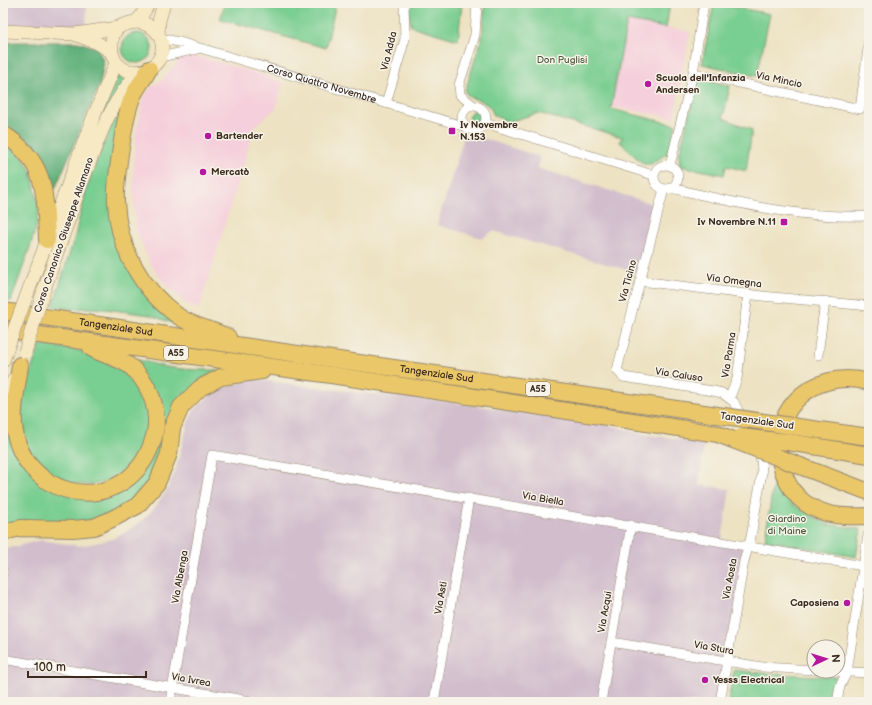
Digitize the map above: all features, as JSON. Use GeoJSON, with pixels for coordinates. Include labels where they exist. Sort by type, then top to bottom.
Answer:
{"type":"FeatureCollection","features":[{"type":"Feature","properties":{"kind":"highway"},"geometry":{"type":"LineString","coordinates":[[144,70],[128,111],[116,185],[118,220],[125,249],[142,280],[170,309],[193,324],[221,333],[247,347]]}},
{"type":"Feature","properties":{"kind":"highway"},"geometry":{"type":"LineString","coordinates":[[3,134],[24,150],[33,160],[39,173],[45,201],[47,240]]}},
{"type":"Feature","properties":{"kind":"highway","name":"Tangenziale Sud"},"geometry":{"type":"LineString","coordinates":[[3,311],[869,437]]}},
{"type":"Feature","properties":{"kind":"highway","name":"Tangenziale Sud"},"geometry":{"type":"LineString","coordinates":[[3,330],[280,368],[718,434],[788,442],[869,455]]}},
{"type":"Feature","properties":{"kind":"highway"},"geometry":{"type":"LineString","coordinates":[[22,358],[14,424],[16,439],[29,466],[40,477],[54,486],[69,491],[83,493],[99,491],[112,487],[134,472],[150,449],[155,436],[156,425],[153,400],[147,387],[132,368],[121,360],[96,351],[73,339]]}},
{"type":"Feature","properties":{"kind":"highway"},"geometry":{"type":"LineString","coordinates":[[3,532],[21,528],[73,529],[94,527],[137,506],[157,483],[168,454],[172,428],[182,406],[200,388],[222,377],[280,368]]}},
{"type":"Feature","properties":{"kind":"highway"},"geometry":{"type":"LineString","coordinates":[[869,382],[841,378],[825,381],[805,392],[785,417],[778,450],[780,464],[785,478],[796,496],[805,504],[836,516],[869,516]]}},
{"type":"Feature","properties":{"kind":"highway"},"geometry":{"type":"LineString","coordinates":[[718,434],[869,492]]}},
{"type":"Feature","properties":{"kind":"main road"},"geometry":{"type":"LineString","coordinates":[[136,22],[149,3]]}},
{"type":"Feature","properties":{"kind":"main road"},"geometry":{"type":"LineString","coordinates":[[159,36],[159,21],[164,3]]}},
{"type":"Feature","properties":{"kind":"main road"},"geometry":{"type":"LineString","coordinates":[[3,31],[75,34],[117,28],[124,24],[136,22],[149,24],[159,36],[162,44],[160,57],[144,70],[127,71],[98,43],[75,34]]}},
{"type":"Feature","properties":{"kind":"main road"},"geometry":{"type":"LineString","coordinates":[[114,57],[113,36],[117,28]]}},
{"type":"Feature","properties":{"kind":"main road","name":"Corso Canonico Giuseppe Allamano"},"geometry":{"type":"LineString","coordinates":[[5,355],[93,118],[114,57]]}},
{"type":"Feature","properties":{"kind":"main road","name":"Corso Canonico Giuseppe Allamano"},"geometry":{"type":"LineString","coordinates":[[3,405],[22,358],[66,224],[104,124],[130,82],[144,70]]}},
{"type":"Feature","properties":{"kind":"street","name":"Via Adda"},"geometry":{"type":"LineString","coordinates":[[386,103],[405,39],[404,3]]}},
{"type":"Feature","properties":{"kind":"street"},"geometry":{"type":"LineString","coordinates":[[477,3],[475,35],[459,84],[460,95],[473,105],[483,109],[486,116],[486,123]]}},
{"type":"Feature","properties":{"kind":"street"},"geometry":{"type":"LineString","coordinates":[[670,165],[693,73],[704,3]]}},
{"type":"Feature","properties":{"kind":"street","name":"Corso Quattro Novembre"},"geometry":{"type":"LineString","coordinates":[[159,36],[466,127]]}},
{"type":"Feature","properties":{"kind":"street","name":"Via Mincio"},"geometry":{"type":"LineString","coordinates":[[693,73],[860,109],[869,41]]}},
{"type":"Feature","properties":{"kind":"street","name":"Corso Quattro Novembre"},"geometry":{"type":"LineString","coordinates":[[160,57],[178,51],[201,48]]}},
{"type":"Feature","properties":{"kind":"street"},"geometry":{"type":"LineString","coordinates":[[473,105],[466,109],[462,117],[466,127],[477,129],[486,123]]}},
{"type":"Feature","properties":{"kind":"street","name":"Corso Quattro Novembre"},"geometry":{"type":"LineString","coordinates":[[442,120],[462,117]]}},
{"type":"Feature","properties":{"kind":"street"},"geometry":{"type":"LineString","coordinates":[[486,123],[654,175]]}},
{"type":"Feature","properties":{"kind":"street"},"geometry":{"type":"LineString","coordinates":[[654,175],[660,166],[670,165]]}},
{"type":"Feature","properties":{"kind":"street"},"geometry":{"type":"LineString","coordinates":[[667,188],[677,182],[678,174],[670,165]]}},
{"type":"Feature","properties":{"kind":"street"},"geometry":{"type":"LineString","coordinates":[[654,175],[657,185],[749,206],[789,213],[830,216],[869,216]]}},
{"type":"Feature","properties":{"kind":"street","name":"Via Ticino"},"geometry":{"type":"LineString","coordinates":[[624,377],[617,370],[618,364],[640,280],[667,188]]}},
{"type":"Feature","properties":{"kind":"street","name":"Via Omegna"},"geometry":{"type":"LineString","coordinates":[[640,280],[748,294],[869,306]]}},
{"type":"Feature","properties":{"kind":"street","name":"Via Parma"},"geometry":{"type":"LineString","coordinates":[[730,397],[737,379],[748,294]]}},
{"type":"Feature","properties":{"kind":"street"},"geometry":{"type":"LineString","coordinates":[[818,355],[825,301]]}},
{"type":"Feature","properties":{"kind":"street","name":"Via Caluso"},"geometry":{"type":"LineString","coordinates":[[624,377],[713,391],[730,397]]}},
{"type":"Feature","properties":{"kind":"street","name":"Via Aosta"},"geometry":{"type":"LineString","coordinates":[[720,702],[744,561],[762,472],[760,460],[734,402],[730,397]]}},
{"type":"Feature","properties":{"kind":"street","name":"Via Biella"},"geometry":{"type":"LineString","coordinates":[[212,455],[866,567]]}},
{"type":"Feature","properties":{"kind":"street","name":"Via Albenga"},"geometry":{"type":"LineString","coordinates":[[170,702],[212,455]]}},
{"type":"Feature","properties":{"kind":"street","name":"Via Asti"},"geometry":{"type":"LineString","coordinates":[[434,702],[469,498]]}},
{"type":"Feature","properties":{"kind":"street","name":"Via Acqui"},"geometry":{"type":"LineString","coordinates":[[601,702],[631,526]]}},
{"type":"Feature","properties":{"kind":"street"},"geometry":{"type":"LineString","coordinates":[[838,702],[841,682],[847,672],[866,567],[868,535]]}},
{"type":"Feature","properties":{"kind":"street","name":"Via Stura"},"geometry":{"type":"LineString","coordinates":[[611,642],[762,667],[806,670]]}},
{"type":"Feature","properties":{"kind":"street","name":"Via Ivrea"},"geometry":{"type":"LineString","coordinates":[[3,659],[256,702]]}},
{"type":"Feature","properties":{"kind":"street"},"geometry":{"type":"LineString","coordinates":[[847,672],[869,673]]}},
{"type":"Feature","properties":{"kind":"shaded area"},"geometry":{"type":"Polygon","coordinates":[[[3,3],[87,3],[86,26],[3,27],[3,3]]]}},
{"type":"Feature","properties":{"kind":"shaded area","name":"Scuola dell'Infanzia Andersen"},"geometry":{"type":"Polygon","coordinates":[[[627,20],[690,32],[674,118],[612,107],[627,20]]]}},
{"type":"Feature","properties":{"kind":"shaded area"},"geometry":{"type":"Polygon","coordinates":[[[189,54],[257,73],[283,83],[276,108],[255,126],[199,309],[185,303],[160,278],[150,262],[136,230],[133,184],[136,133],[144,96],[152,86],[162,80],[180,59],[189,54]]]}},
{"type":"Feature","properties":{"kind":"shaded area"},"geometry":{"type":"Polygon","coordinates":[[[476,136],[540,157],[537,168],[656,205],[641,264],[637,270],[634,272],[493,231],[482,238],[437,225],[464,137],[476,136]]]}},
{"type":"Feature","properties":{"kind":"shaded area"},"geometry":{"type":"Polygon","coordinates":[[[252,379],[360,393],[405,396],[544,415],[609,425],[643,434],[704,443],[699,485],[730,489],[722,540],[746,545],[719,702],[3,702],[3,550],[41,540],[79,546],[96,543],[112,539],[136,526],[153,510],[167,490],[175,472],[188,424],[194,410],[215,391],[252,379]]]}},
{"type":"Feature","properties":{"kind":"green space"},"geometry":{"type":"Polygon","coordinates":[[[225,3],[336,3],[326,48],[220,19],[225,3]]]}},
{"type":"Feature","properties":{"kind":"green space"},"geometry":{"type":"Polygon","coordinates":[[[408,3],[462,3],[458,40],[411,26],[408,3]]]}},
{"type":"Feature","properties":{"kind":"green space","name":"Don Puglisi"},"geometry":{"type":"Polygon","coordinates":[[[485,3],[670,3],[666,28],[627,21],[611,109],[676,125],[668,153],[651,164],[643,164],[620,142],[622,137],[538,113],[508,122],[494,115],[490,107],[482,101],[469,97],[465,91],[482,37],[485,3]]]}},
{"type":"Feature","properties":{"kind":"green space"},"geometry":{"type":"Polygon","coordinates":[[[714,3],[770,14],[757,76],[702,64],[714,3]]]}},
{"type":"Feature","properties":{"kind":"green space"},"geometry":{"type":"Polygon","coordinates":[[[137,33],[148,37],[152,48],[148,59],[137,63],[126,59],[122,48],[126,37],[137,33]]]}},
{"type":"Feature","properties":{"kind":"green space"},"geometry":{"type":"Polygon","coordinates":[[[3,42],[78,42],[97,48],[104,62],[100,84],[55,189],[52,177],[43,158],[29,143],[3,123],[3,42]]]}},
{"type":"Feature","properties":{"kind":"green space"},"geometry":{"type":"Polygon","coordinates":[[[118,76],[126,80],[89,144],[118,76]]]}},
{"type":"Feature","properties":{"kind":"green space"},"geometry":{"type":"Polygon","coordinates":[[[698,78],[730,86],[723,118],[752,130],[746,171],[726,166],[724,175],[680,166],[679,156],[698,78]]]}},
{"type":"Feature","properties":{"kind":"green space"},"geometry":{"type":"Polygon","coordinates":[[[120,107],[120,246],[186,328],[150,315],[93,308],[67,309],[53,306],[75,236],[87,186],[112,123],[120,107]]]}},
{"type":"Feature","properties":{"kind":"green space"},"geometry":{"type":"Polygon","coordinates":[[[475,111],[479,113],[481,117],[479,121],[475,123],[471,121],[469,117],[471,113],[475,111]]]}},
{"type":"Feature","properties":{"kind":"green space"},"geometry":{"type":"Polygon","coordinates":[[[3,142],[23,158],[31,171],[39,207],[37,224],[11,301],[3,300],[3,142]]]}},
{"type":"Feature","properties":{"kind":"green space"},"geometry":{"type":"Polygon","coordinates":[[[40,345],[88,353],[123,369],[137,384],[144,398],[148,413],[148,428],[144,444],[137,458],[126,470],[113,479],[93,485],[71,483],[42,470],[32,455],[25,441],[21,414],[26,386],[40,345]]]}},
{"type":"Feature","properties":{"kind":"green space"},"geometry":{"type":"Polygon","coordinates":[[[126,358],[178,369],[217,370],[219,372],[203,378],[153,474],[141,491],[132,500],[119,509],[104,516],[88,520],[54,525],[3,527],[3,428],[11,408],[38,480],[109,492],[160,425],[126,358]]]}},
{"type":"Feature","properties":{"kind":"green space","name":"Giardino di Maine"},"geometry":{"type":"Polygon","coordinates":[[[774,479],[792,504],[827,524],[861,529],[856,557],[765,540],[774,479]]]}},
{"type":"Feature","properties":{"kind":"green space"},"geometry":{"type":"Polygon","coordinates":[[[734,670],[806,675],[806,679],[837,679],[833,702],[728,702],[734,670]]]}},
{"type":"Feature","properties":{"kind":"place","name":"Scuola dell'Infanzia Andersen"},"geometry":{"type":"Point","coordinates":[648,84]}},
{"type":"Feature","properties":{"kind":"place","name":"Iv Novembre N.153"},"geometry":{"type":"Point","coordinates":[452,131]}},
{"type":"Feature","properties":{"kind":"place","name":"Bartender"},"geometry":{"type":"Point","coordinates":[208,136]}},
{"type":"Feature","properties":{"kind":"place","name":"Mercatò"},"geometry":{"type":"Point","coordinates":[203,172]}},
{"type":"Feature","properties":{"kind":"place","name":"Iv Novembre N.11"},"geometry":{"type":"Point","coordinates":[784,222]}},
{"type":"Feature","properties":{"kind":"place","name":"Caposiena"},"geometry":{"type":"Point","coordinates":[847,603]}},
{"type":"Feature","properties":{"kind":"place","name":"Yesss Electrical"},"geometry":{"type":"Point","coordinates":[705,680]}}]}
